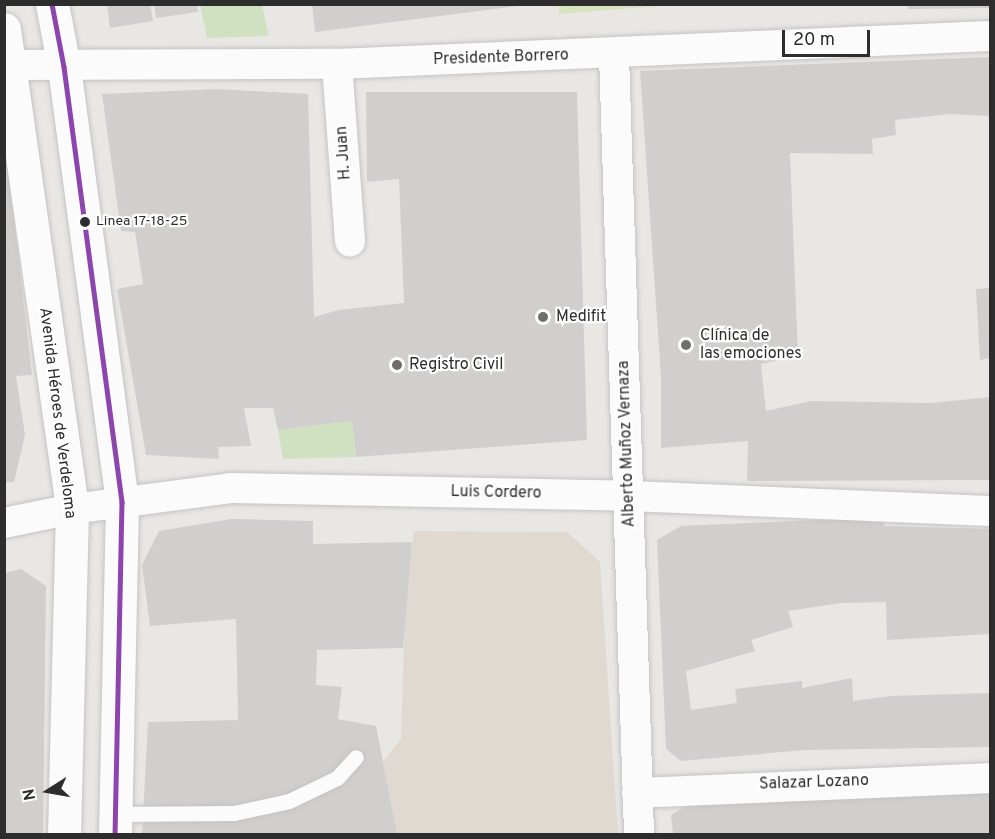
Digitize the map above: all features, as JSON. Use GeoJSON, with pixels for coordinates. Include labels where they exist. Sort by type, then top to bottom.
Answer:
{"type":"FeatureCollection","features":[{"type":"Feature","properties":{"kind":"main road"},"geometry":{"type":"LineString","coordinates":[[52,4],[64,67],[122,502],[115,824]]}},
{"type":"Feature","properties":{"kind":"main road","name":"Avenida Héroes de Verdeloma"},"geometry":{"type":"LineString","coordinates":[[4,29],[11,64],[72,509],[64,834]]}},
{"type":"Feature","properties":{"kind":"street","name":"Presidente Borrero"},"geometry":{"type":"LineString","coordinates":[[11,64],[64,67],[337,64],[614,54],[990,36]]}},
{"type":"Feature","properties":{"kind":"street","name":"Alberto Muñoz Vernaza"},"geometry":{"type":"LineString","coordinates":[[614,54],[630,496],[639,834]]}},
{"type":"Feature","properties":{"kind":"street","name":"H. Juan"},"geometry":{"type":"LineString","coordinates":[[337,64],[350,242]]}},
{"type":"Feature","properties":{"kind":"street","name":"Luis Cordero"},"geometry":{"type":"LineString","coordinates":[[4,523],[72,509],[231,488],[630,496],[990,511]]}},
{"type":"Feature","properties":{"kind":"street","name":"Salazar Lozano"},"geometry":{"type":"LineString","coordinates":[[637,793],[990,778]]}},
{"type":"Feature","properties":{"kind":"lane"},"geometry":{"type":"LineString","coordinates":[[115,824],[234,813],[289,801],[338,778],[356,757]]}},
{"type":"Feature","properties":{"kind":"shaded area"},"geometry":{"type":"Polygon","coordinates":[[[414,531],[567,532],[600,562],[618,834],[397,834],[383,761],[401,739],[405,605],[414,531]]]}},
{"type":"Feature","properties":{"kind":"green space"},"geometry":{"type":"Polygon","coordinates":[[[559,4],[671,4],[671,5],[559,14],[559,4]]]}},
{"type":"Feature","properties":{"kind":"green space"},"geometry":{"type":"Polygon","coordinates":[[[200,5],[262,5],[269,36],[207,38],[200,5]]]}},
{"type":"Feature","properties":{"kind":"green space"},"geometry":{"type":"Polygon","coordinates":[[[352,421],[356,457],[283,459],[278,430],[352,421]]]}},
{"type":"Feature","properties":{"kind":"building"},"geometry":{"type":"Polygon","coordinates":[[[107,4],[150,4],[153,21],[110,28],[107,4]]]}},
{"type":"Feature","properties":{"kind":"building"},"geometry":{"type":"Polygon","coordinates":[[[154,4],[197,4],[198,12],[156,18],[154,4]]]}},
{"type":"Feature","properties":{"kind":"building"},"geometry":{"type":"Polygon","coordinates":[[[312,4],[518,4],[518,6],[315,32],[312,4]]]}},
{"type":"Feature","properties":{"kind":"building"},"geometry":{"type":"Polygon","coordinates":[[[908,4],[990,4],[990,8],[908,9],[908,4]]]}},
{"type":"Feature","properties":{"kind":"building"},"geometry":{"type":"Polygon","coordinates":[[[990,57],[990,116],[949,114],[895,120],[896,135],[872,139],[873,154],[790,153],[798,356],[761,364],[766,411],[811,401],[931,403],[990,397],[990,480],[747,481],[748,441],[661,448],[661,377],[640,71],[990,57]]]}},
{"type":"Feature","properties":{"kind":"building"},"geometry":{"type":"Polygon","coordinates":[[[217,89],[308,94],[314,317],[339,310],[404,303],[399,179],[367,182],[366,92],[577,92],[587,440],[356,457],[352,421],[278,430],[273,408],[244,408],[251,446],[218,447],[219,459],[146,455],[117,289],[143,284],[135,232],[121,231],[102,94],[217,89]]]}},
{"type":"Feature","properties":{"kind":"building"},"geometry":{"type":"Polygon","coordinates":[[[4,134],[32,375],[16,376],[25,435],[14,482],[4,482],[4,134]]]}},
{"type":"Feature","properties":{"kind":"building"},"geometry":{"type":"Polygon","coordinates":[[[990,288],[990,358],[980,360],[976,289],[990,288]]]}},
{"type":"Feature","properties":{"kind":"building"},"geometry":{"type":"Polygon","coordinates":[[[883,517],[884,526],[990,529],[990,634],[887,640],[886,602],[841,603],[788,611],[793,627],[751,640],[755,651],[686,671],[691,710],[737,703],[735,689],[802,681],[802,688],[852,678],[853,701],[891,696],[990,693],[990,747],[805,750],[681,761],[666,749],[657,540],[681,526],[883,517]]]}},
{"type":"Feature","properties":{"kind":"building"},"geometry":{"type":"Polygon","coordinates":[[[231,519],[313,521],[313,544],[412,542],[403,648],[317,650],[316,685],[342,687],[338,719],[376,726],[397,834],[142,834],[148,722],[238,720],[236,619],[150,626],[142,565],[159,531],[231,519]]]}},
{"type":"Feature","properties":{"kind":"building"},"geometry":{"type":"Polygon","coordinates":[[[21,569],[46,586],[43,834],[4,834],[4,573],[21,569]]]}},
{"type":"Feature","properties":{"kind":"building"},"geometry":{"type":"Polygon","coordinates":[[[990,790],[990,834],[673,834],[671,815],[691,803],[990,790]]]}},
{"type":"Feature","properties":{"kind":"transit line"},"geometry":{"type":"LineString","coordinates":[[52,4],[64,67],[122,502],[115,834]]}},
{"type":"Feature","properties":{"kind":"place","name":"Linea 17-18-25"},"geometry":{"type":"Point","coordinates":[85,222]}},
{"type":"Feature","properties":{"kind":"place","name":"Medifit"},"geometry":{"type":"Point","coordinates":[543,317]}},
{"type":"Feature","properties":{"kind":"place","name":"Clínica de las emociones"},"geometry":{"type":"Point","coordinates":[686,345]}},
{"type":"Feature","properties":{"kind":"place","name":"Registro Civil"},"geometry":{"type":"Point","coordinates":[397,365]}}]}
